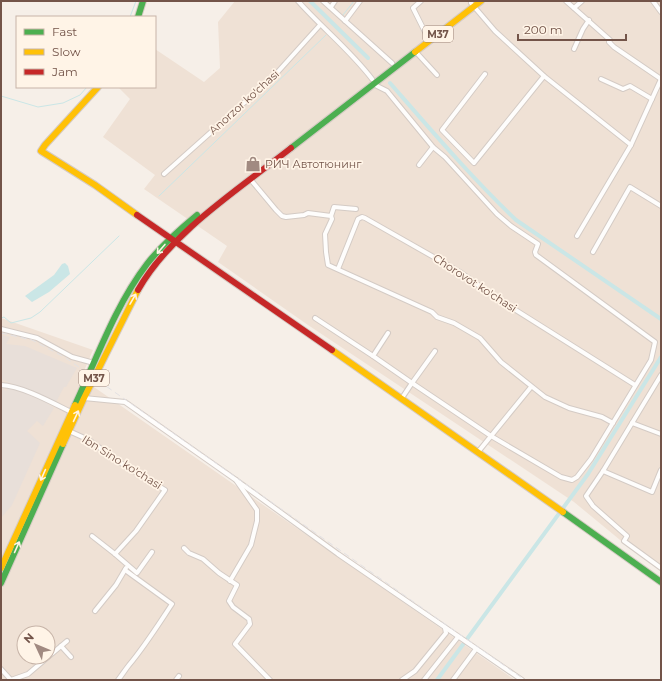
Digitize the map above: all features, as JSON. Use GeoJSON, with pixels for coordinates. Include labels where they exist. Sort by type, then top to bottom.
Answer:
{"type":"FeatureCollection","features":[{"type":"Feature","properties":{"kind":"main road"},"geometry":{"type":"LineString","coordinates":[[138,16],[143,1]]}},
{"type":"Feature","properties":{"kind":"main road","name":"M37"},"geometry":{"type":"LineString","coordinates":[[1,568],[132,301],[173,240],[251,180],[427,36],[473,4],[481,1]]}},
{"type":"Feature","properties":{"kind":"main road","name":"M37"},"geometry":{"type":"LineString","coordinates":[[393,65],[415,51],[473,4]]}},
{"type":"Feature","properties":{"kind":"main road","name":"M37"},"geometry":{"type":"LineString","coordinates":[[1,583],[53,460],[70,412],[95,363],[119,310],[142,272],[173,240],[216,200],[373,81]]}},
{"type":"Feature","properties":{"kind":"main road"},"geometry":{"type":"LineString","coordinates":[[97,88],[41,151],[95,185],[402,398],[661,582]]}},
{"type":"Feature","properties":{"kind":"street"},"geometry":{"type":"LineString","coordinates":[[298,1],[320,25],[346,49],[377,86],[387,92],[433,147],[445,157],[497,214],[511,226],[538,244],[534,252],[536,255],[655,342],[651,360],[591,459],[577,477],[572,480],[562,477],[491,436],[315,318]]}},
{"type":"Feature","properties":{"kind":"street"},"geometry":{"type":"LineString","coordinates":[[323,1],[393,65]]}},
{"type":"Feature","properties":{"kind":"street"},"geometry":{"type":"LineString","coordinates":[[331,7],[335,1]]}},
{"type":"Feature","properties":{"kind":"street"},"geometry":{"type":"LineString","coordinates":[[345,21],[360,1]]}},
{"type":"Feature","properties":{"kind":"street"},"geometry":{"type":"LineString","coordinates":[[421,1],[413,8],[427,36]]}},
{"type":"Feature","properties":{"kind":"street"},"geometry":{"type":"LineString","coordinates":[[566,1],[610,40],[609,42],[614,47],[661,79],[631,145],[577,236]]}},
{"type":"Feature","properties":{"kind":"street"},"geometry":{"type":"LineString","coordinates":[[574,8],[582,1]]}},
{"type":"Feature","properties":{"kind":"street"},"geometry":{"type":"LineString","coordinates":[[653,1],[661,12]]}},
{"type":"Feature","properties":{"kind":"street"},"geometry":{"type":"LineString","coordinates":[[473,4],[495,31],[544,76],[631,145]]}},
{"type":"Feature","properties":{"kind":"street"},"geometry":{"type":"LineString","coordinates":[[574,49],[589,20]]}},
{"type":"Feature","properties":{"kind":"street","name":"Anorzor ko'chasi"},"geometry":{"type":"LineString","coordinates":[[164,174],[275,75],[320,25]]}},
{"type":"Feature","properties":{"kind":"street"},"geometry":{"type":"LineString","coordinates":[[415,51],[437,75]]}},
{"type":"Feature","properties":{"kind":"street"},"geometry":{"type":"LineString","coordinates":[[485,74],[442,130],[474,164],[544,76]]}},
{"type":"Feature","properties":{"kind":"street"},"geometry":{"type":"LineString","coordinates":[[602,79],[623,89],[630,86],[652,99]]}},
{"type":"Feature","properties":{"kind":"street"},"geometry":{"type":"LineString","coordinates":[[419,164],[433,147]]}},
{"type":"Feature","properties":{"kind":"street"},"geometry":{"type":"LineString","coordinates":[[251,180],[282,216],[304,215],[308,212],[331,216]]}},
{"type":"Feature","properties":{"kind":"street"},"geometry":{"type":"LineString","coordinates":[[593,252],[630,187],[661,206]]}},
{"type":"Feature","properties":{"kind":"street"},"geometry":{"type":"LineString","coordinates":[[356,209],[334,207],[331,216],[332,218],[326,230],[326,252],[328,265],[432,312],[437,317],[464,328],[480,338],[501,362],[545,397],[569,408],[602,417],[613,423]]}},
{"type":"Feature","properties":{"kind":"street","name":"Chorovot ko'chasi"},"geometry":{"type":"LineString","coordinates":[[338,269],[358,219],[362,217],[365,218],[433,255],[495,297],[635,385]]}},
{"type":"Feature","properties":{"kind":"street"},"geometry":{"type":"LineString","coordinates":[[1,329],[37,338],[72,357],[95,363]]}},
{"type":"Feature","properties":{"kind":"street"},"geometry":{"type":"LineString","coordinates":[[373,356],[388,333]]}},
{"type":"Feature","properties":{"kind":"street"},"geometry":{"type":"LineString","coordinates":[[402,398],[434,350]]}},
{"type":"Feature","properties":{"kind":"street"},"geometry":{"type":"LineString","coordinates":[[661,375],[603,471],[586,496],[593,506],[627,536],[624,541],[661,568]]}},
{"type":"Feature","properties":{"kind":"street"},"geometry":{"type":"LineString","coordinates":[[1,385],[11,386],[52,402],[70,412]]}},
{"type":"Feature","properties":{"kind":"street"},"geometry":{"type":"LineString","coordinates":[[478,452],[532,387]]}},
{"type":"Feature","properties":{"kind":"street"},"geometry":{"type":"LineString","coordinates":[[84,398],[125,402],[338,554],[519,679]]}},
{"type":"Feature","properties":{"kind":"street"},"geometry":{"type":"LineString","coordinates":[[632,423],[661,434]]}},
{"type":"Feature","properties":{"kind":"street","name":"Ibn Sino ko'chasi"},"geometry":{"type":"LineString","coordinates":[[69,431],[89,440],[119,462],[165,490],[136,531],[116,554]]}},
{"type":"Feature","properties":{"kind":"street"},"geometry":{"type":"LineString","coordinates":[[603,471],[652,492],[661,470]]}},
{"type":"Feature","properties":{"kind":"street"},"geometry":{"type":"LineString","coordinates":[[230,581],[251,545],[258,510],[236,480]]}},
{"type":"Feature","properties":{"kind":"street"},"geometry":{"type":"LineString","coordinates":[[92,536],[116,554],[137,573],[152,552]]}},
{"type":"Feature","properties":{"kind":"street"},"geometry":{"type":"LineString","coordinates":[[184,548],[203,559],[237,585],[229,601],[233,607],[249,619],[250,624],[235,644],[270,680]]}},
{"type":"Feature","properties":{"kind":"street"},"geometry":{"type":"LineString","coordinates":[[95,611],[116,585],[128,565]]}},
{"type":"Feature","properties":{"kind":"street"},"geometry":{"type":"LineString","coordinates":[[118,680],[125,673],[127,668],[143,648],[172,604],[125,570]]}},
{"type":"Feature","properties":{"kind":"street"},"geometry":{"type":"LineString","coordinates":[[402,680],[415,671],[446,633],[445,628]]}},
{"type":"Feature","properties":{"kind":"street"},"geometry":{"type":"LineString","coordinates":[[424,680],[458,637]]}},
{"type":"Feature","properties":{"kind":"street"},"geometry":{"type":"LineString","coordinates":[[56,650],[67,641]]}},
{"type":"Feature","properties":{"kind":"street"},"geometry":{"type":"LineString","coordinates":[[61,646],[71,657]]}},
{"type":"Feature","properties":{"kind":"street"},"geometry":{"type":"LineString","coordinates":[[453,680],[476,649]]}},
{"type":"Feature","properties":{"kind":"street"},"geometry":{"type":"LineString","coordinates":[[1,669],[12,680],[28,674],[39,665]]}},
{"type":"Feature","properties":{"kind":"shaded area"},"geometry":{"type":"Polygon","coordinates":[[[235,1],[661,1],[661,570],[631,549],[574,502],[308,325],[218,262],[227,246],[144,189],[155,175],[103,137],[130,99],[119,88],[156,88],[156,50],[204,82],[220,68],[218,22],[235,1]]]}},
{"type":"Feature","properties":{"kind":"shaded area"},"geometry":{"type":"Polygon","coordinates":[[[1,318],[93,350],[81,378],[515,680],[1,680],[1,318]]]}},
{"type":"Feature","properties":{"kind":"shaded area"},"geometry":{"type":"Polygon","coordinates":[[[1,335],[10,337],[6,344],[25,346],[77,368],[56,402],[1,379],[1,335]]]}},
{"type":"Feature","properties":{"kind":"shaded area"},"geometry":{"type":"Polygon","coordinates":[[[8,388],[48,402],[48,404],[54,408],[43,426],[37,421],[27,431],[40,443],[12,505],[1,518],[1,391],[4,389],[6,391],[8,388]]]}},
{"type":"Feature","properties":{"kind":"water"},"geometry":{"type":"Polygon","coordinates":[[[65,263],[68,266],[70,274],[49,292],[32,302],[25,296],[54,275],[62,264],[65,263]]]}},
{"type":"Feature","properties":{"kind":"waterway"},"geometry":{"type":"LineString","coordinates":[[130,16],[136,1]]}},
{"type":"Feature","properties":{"kind":"waterway"},"geometry":{"type":"LineString","coordinates":[[310,1],[368,58]]}},
{"type":"Feature","properties":{"kind":"waterway"},"geometry":{"type":"LineString","coordinates":[[343,15],[354,1]]}},
{"type":"Feature","properties":{"kind":"waterway"},"geometry":{"type":"LineString","coordinates":[[159,196],[326,35]]}},
{"type":"Feature","properties":{"kind":"waterway"},"geometry":{"type":"LineString","coordinates":[[390,83],[467,170],[516,220],[661,319]]}},
{"type":"Feature","properties":{"kind":"waterway"},"geometry":{"type":"LineString","coordinates":[[1,96],[38,107],[63,103],[80,95],[86,88]]}},
{"type":"Feature","properties":{"kind":"waterway"},"geometry":{"type":"LineString","coordinates":[[1,318],[4,317],[11,323],[31,318],[40,312],[119,236]]}},
{"type":"Feature","properties":{"kind":"waterway"},"geometry":{"type":"LineString","coordinates":[[437,680],[588,474],[661,357]]}},
{"type":"Feature","properties":{"kind":"railway"},"geometry":{"type":"LineString","coordinates":[[1,333],[32,340],[66,358],[525,680]]}},
{"type":"Feature","properties":{"kind":"traffic: fast"},"geometry":{"type":"LineString","coordinates":[[138,16],[143,1]]}},
{"type":"Feature","properties":{"kind":"traffic: fast"},"geometry":{"type":"LineString","coordinates":[[291,148],[415,52]]}},
{"type":"Feature","properties":{"kind":"traffic: fast"},"geometry":{"type":"LineString","coordinates":[[75,405],[107,333],[125,297],[147,264],[158,251],[197,215]]}},
{"type":"Feature","properties":{"kind":"traffic: fast"},"geometry":{"type":"LineString","coordinates":[[1,583],[63,444]]}},
{"type":"Feature","properties":{"kind":"traffic: fast"},"geometry":{"type":"LineString","coordinates":[[563,512],[661,582]]}},
{"type":"Feature","properties":{"kind":"traffic: slow"},"geometry":{"type":"LineString","coordinates":[[415,52],[481,1]]}},
{"type":"Feature","properties":{"kind":"traffic: slow"},"geometry":{"type":"LineString","coordinates":[[97,88],[41,151],[95,185],[137,215]]}},
{"type":"Feature","properties":{"kind":"traffic: slow"},"geometry":{"type":"LineString","coordinates":[[63,444],[84,398],[138,290]]}},
{"type":"Feature","properties":{"kind":"traffic: slow"},"geometry":{"type":"LineString","coordinates":[[332,350],[563,512]]}},
{"type":"Feature","properties":{"kind":"traffic: slow"},"geometry":{"type":"LineString","coordinates":[[1,568],[75,405]]}},
{"type":"Feature","properties":{"kind":"traffic: jam"},"geometry":{"type":"LineString","coordinates":[[138,290],[152,269],[187,230],[228,196],[291,148]]}},
{"type":"Feature","properties":{"kind":"traffic: jam"},"geometry":{"type":"LineString","coordinates":[[137,215],[332,350]]}},
{"type":"Feature","properties":{"kind":"place","name":"РИЧ Автотюнинг"},"geometry":{"type":"Point","coordinates":[253,164]}}]}
